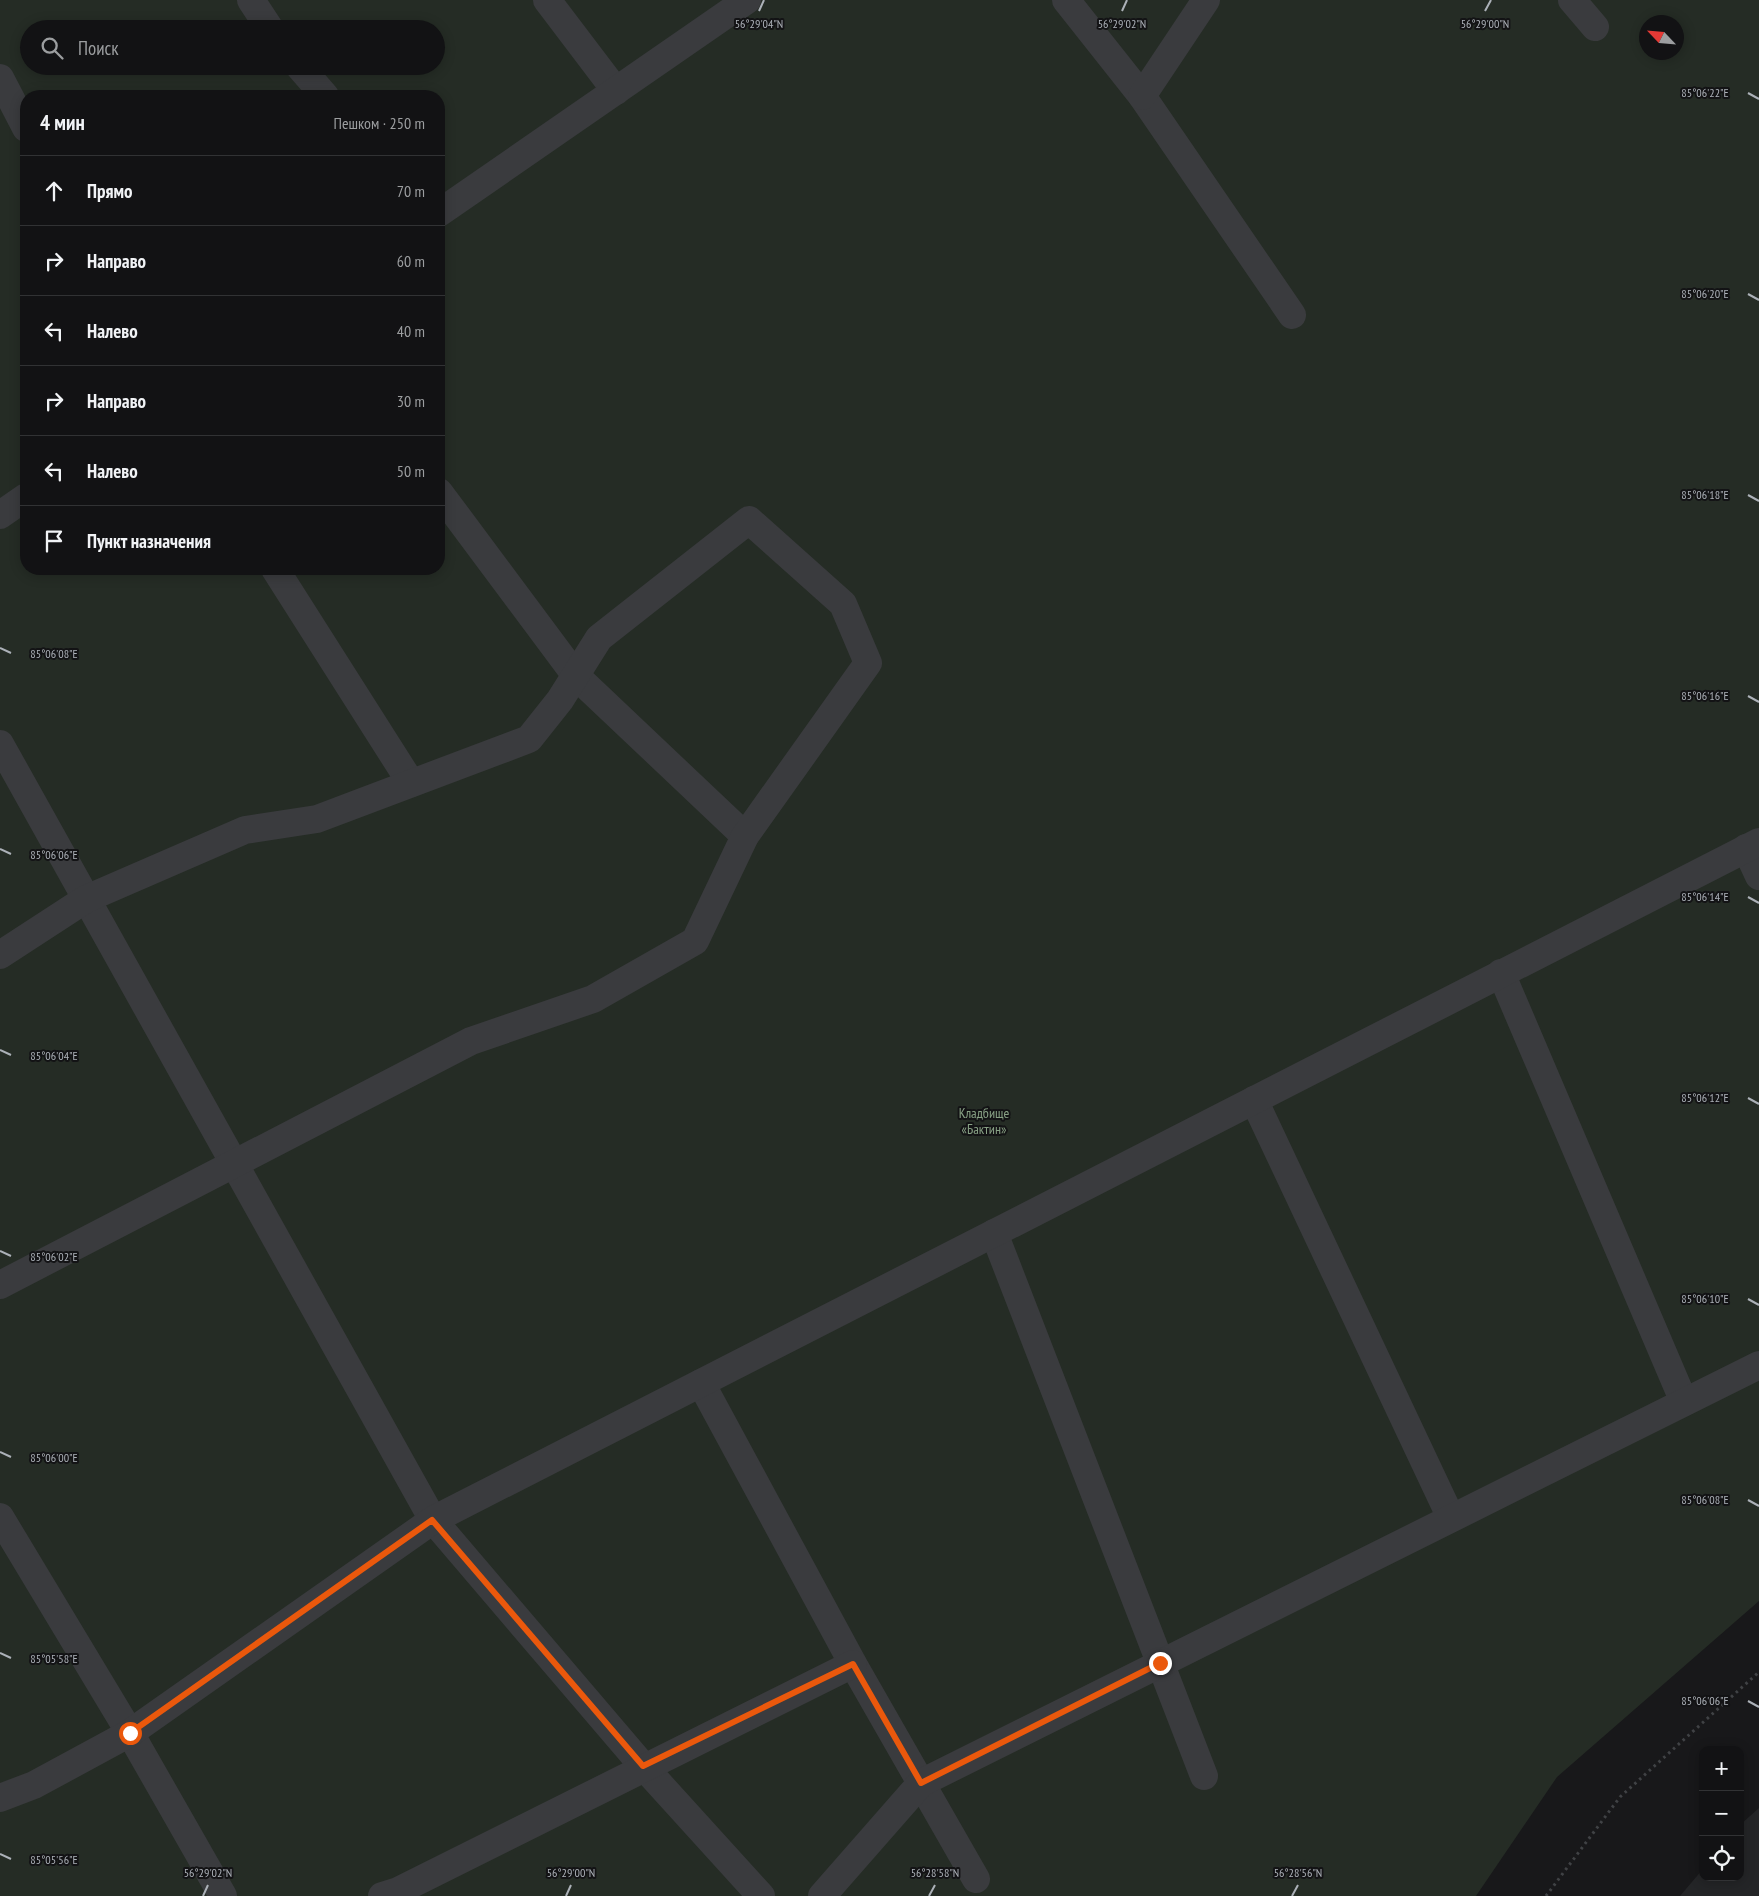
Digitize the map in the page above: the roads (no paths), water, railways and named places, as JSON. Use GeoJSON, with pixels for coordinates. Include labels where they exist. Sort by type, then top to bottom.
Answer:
{"type":"FeatureCollection","features":[{"type":"Feature","properties":{"kind":"lane"},"geometry":{"type":"LineString","coordinates":[[251,0],[264,20]]}},
{"type":"Feature","properties":{"kind":"lane"},"geometry":{"type":"LineString","coordinates":[[547,0],[616,91]]}},
{"type":"Feature","properties":{"kind":"lane"},"geometry":{"type":"LineString","coordinates":[[445,209],[747,0]]}},
{"type":"Feature","properties":{"kind":"lane"},"geometry":{"type":"LineString","coordinates":[[1066,0],[1142,96],[1292,315]]}},
{"type":"Feature","properties":{"kind":"lane"},"geometry":{"type":"LineString","coordinates":[[1142,96],[1206,0]]}},
{"type":"Feature","properties":{"kind":"lane"},"geometry":{"type":"LineString","coordinates":[[1572,0],[1595,27]]}},
{"type":"Feature","properties":{"kind":"lane"},"geometry":{"type":"LineString","coordinates":[[307,75],[320,90]]}},
{"type":"Feature","properties":{"kind":"lane"},"geometry":{"type":"LineString","coordinates":[[0,78],[20,116]]}},
{"type":"Feature","properties":{"kind":"lane"},"geometry":{"type":"LineString","coordinates":[[445,500],[576,676],[745,836]]}},
{"type":"Feature","properties":{"kind":"lane"},"geometry":{"type":"LineString","coordinates":[[0,515],[20,501]]}},
{"type":"Feature","properties":{"kind":"lane"},"geometry":{"type":"LineString","coordinates":[[0,955],[86,899],[245,830],[317,818],[529,740],[560,700],[599,638],[749,520],[843,604],[868,663],[745,836],[695,941],[593,1000],[471,1041],[0,1285]]}},
{"type":"Feature","properties":{"kind":"lane"},"geometry":{"type":"LineString","coordinates":[[279,575],[412,783]]}},
{"type":"Feature","properties":{"kind":"lane"},"geometry":{"type":"LineString","coordinates":[[0,744],[432,1520],[643,1766],[761,1896]]}},
{"type":"Feature","properties":{"kind":"lane"},"geometry":{"type":"LineString","coordinates":[[0,1798],[34,1785],[130,1733],[432,1520],[1752,845],[1759,876]]}},
{"type":"Feature","properties":{"kind":"lane"},"geometry":{"type":"LineString","coordinates":[[1501,973],[1684,1402]]}},
{"type":"Feature","properties":{"kind":"lane"},"geometry":{"type":"LineString","coordinates":[[1254,1100],[1451,1518]]}},
{"type":"Feature","properties":{"kind":"lane"},"geometry":{"type":"LineString","coordinates":[[994,1233],[1204,1776]]}},
{"type":"Feature","properties":{"kind":"lane"},"geometry":{"type":"LineString","coordinates":[[822,1896],[921,1783],[1759,1365]]}},
{"type":"Feature","properties":{"kind":"lane"},"geometry":{"type":"LineString","coordinates":[[701,1382],[853,1664],[976,1879]]}},
{"type":"Feature","properties":{"kind":"lane"},"geometry":{"type":"LineString","coordinates":[[0,1518],[130,1733],[223,1896]]}},
{"type":"Feature","properties":{"kind":"lane"},"geometry":{"type":"LineString","coordinates":[[393,1894],[643,1766],[853,1664]]}},
{"type":"Feature","properties":{"kind":"park label","name":"Кладбище «Бактин»"},"geometry":{"type":"Point","coordinates":[984,1122]}}]}
